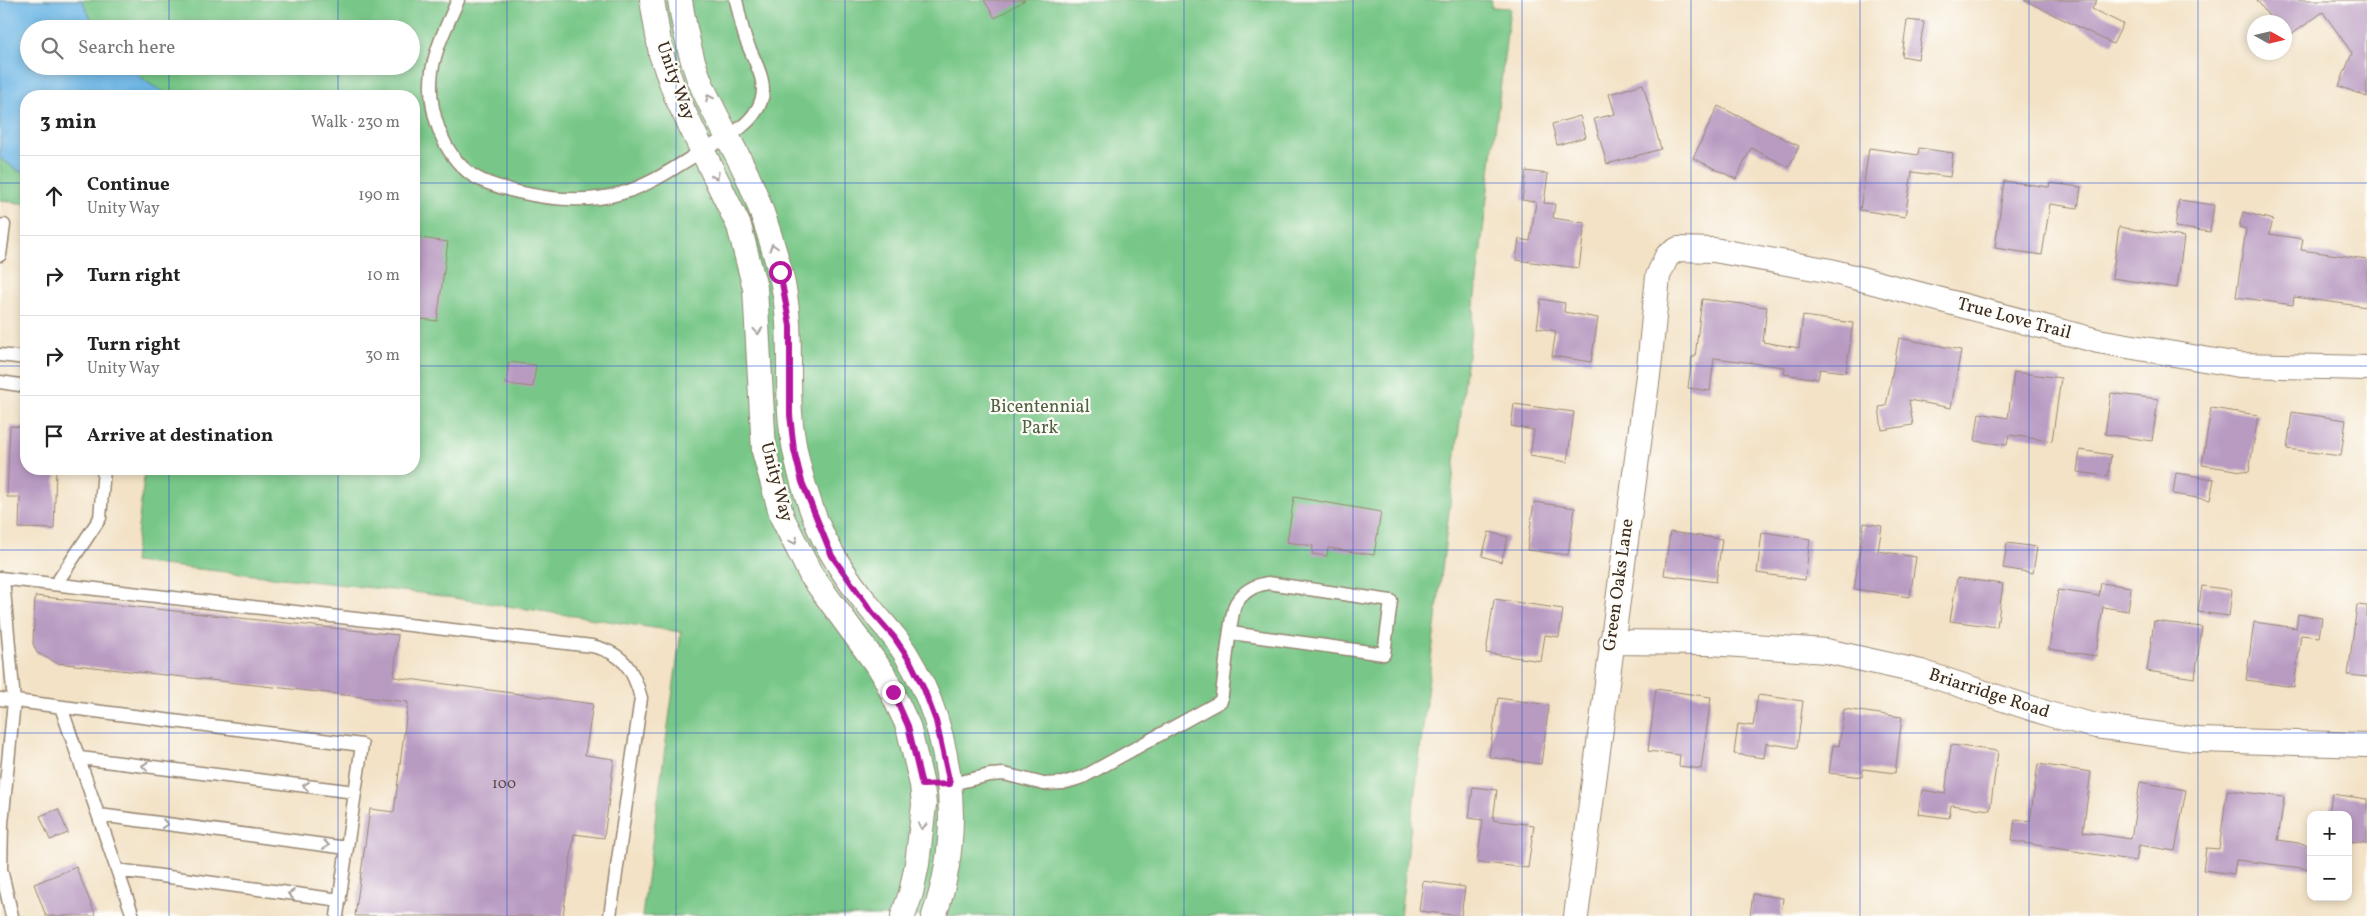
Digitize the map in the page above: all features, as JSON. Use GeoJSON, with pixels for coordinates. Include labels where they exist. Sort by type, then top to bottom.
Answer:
{"type":"FeatureCollection","features":[{"type":"Feature","properties":{"kind":"street","name":"Unity Way"},"geometry":{"type":"LineString","coordinates":[[652,0],[661,54],[676,96],[704,150],[739,226],[755,288],[764,451],[782,517],[811,575],[831,605],[867,650],[893,692],[908,726],[922,785],[924,805],[917,864],[903,916]]}},
{"type":"Feature","properties":{"kind":"street","name":"Unity Way"},"geometry":{"type":"LineString","coordinates":[[680,0],[683,24],[698,77],[747,176],[764,218],[786,298],[790,350],[790,415],[794,450],[802,482],[832,556],[910,661],[924,689],[936,721],[950,784],[951,836],[947,867],[934,916]]}},
{"type":"Feature","properties":{"kind":"street","name":"True Love Trail"},"geometry":{"type":"LineString","coordinates":[[1667,256],[1678,249],[1714,250],[1831,271],[2098,341],[2230,364],[2286,368],[2367,368]]}},
{"type":"Feature","properties":{"kind":"street","name":"Green Oaks Lane"},"geometry":{"type":"LineString","coordinates":[[1576,916],[1648,368],[1658,276],[1667,256]]}},
{"type":"Feature","properties":{"kind":"street","name":"Briarridge Road"},"geometry":{"type":"LineString","coordinates":[[1611,642],[1710,643],[1826,651],[1921,672],[2052,715],[2096,726],[2199,740],[2367,745]]}},
{"type":"Feature","properties":{"kind":"street"},"geometry":{"type":"LineString","coordinates":[[922,785],[950,784]]}},
{"type":"Feature","properties":{"kind":"lane"},"geometry":{"type":"LineString","coordinates":[[458,0],[438,47],[432,72],[432,97],[442,141],[456,160],[472,175],[496,186],[548,198],[599,198],[624,193],[652,181],[728,137],[754,116],[762,100],[763,85],[745,38],[736,0]]}},
{"type":"Feature","properties":{"kind":"lane"},"geometry":{"type":"LineString","coordinates":[[0,254],[4,225]]}},
{"type":"Feature","properties":{"kind":"lane"},"geometry":{"type":"LineString","coordinates":[[0,355],[20,357]]}},
{"type":"Feature","properties":{"kind":"lane"},"geometry":{"type":"LineString","coordinates":[[0,382],[20,385]]}},
{"type":"Feature","properties":{"kind":"lane"},"geometry":{"type":"LineString","coordinates":[[56,584],[100,518],[104,475]]}},
{"type":"Feature","properties":{"kind":"lane"},"geometry":{"type":"LineString","coordinates":[[12,916],[1,869],[1,824],[14,701],[2,578],[592,646],[610,650],[623,661],[636,681],[641,698],[610,916]]}},
{"type":"Feature","properties":{"kind":"lane"},"geometry":{"type":"LineString","coordinates":[[950,784],[990,775],[1004,774],[1044,784],[1063,783],[1083,778],[1221,701],[1230,634],[1235,604],[1254,585],[1268,584],[1391,600],[1384,654],[1230,634]]}},
{"type":"Feature","properties":{"kind":"lane"},"geometry":{"type":"LineString","coordinates":[[0,699],[362,745],[338,916]]}},
{"type":"Feature","properties":{"kind":"lane"},"geometry":{"type":"LineString","coordinates":[[61,707],[133,916]]}},
{"type":"Feature","properties":{"kind":"lane"},"geometry":{"type":"LineString","coordinates":[[80,758],[355,792]]}},
{"type":"Feature","properties":{"kind":"lane"},"geometry":{"type":"LineString","coordinates":[[99,815],[347,848]]}},
{"type":"Feature","properties":{"kind":"lane"},"geometry":{"type":"LineString","coordinates":[[117,870],[340,900]]}},
{"type":"Feature","properties":{"kind":"green space","name":"Bicentennial Park"},"geometry":{"type":"Polygon","coordinates":[[[0,0],[1492,0],[1491,7],[1510,8],[1400,916],[642,916],[681,632],[420,593],[134,562],[144,475],[420,475],[420,90],[20,90],[20,203],[0,200],[0,0]]]}},
{"type":"Feature","properties":{"kind":"water"},"geometry":{"type":"Polygon","coordinates":[[[0,0],[82,0],[92,20],[20,20],[20,75],[139,75],[160,90],[20,90],[20,171],[0,158],[0,0]]]}},
{"type":"Feature","properties":{"kind":"building"},"geometry":{"type":"Polygon","coordinates":[[[984,0],[1025,0],[995,18],[984,0]]]}},
{"type":"Feature","properties":{"kind":"building"},"geometry":{"type":"Polygon","coordinates":[[[2024,0],[2097,0],[2092,9],[2123,24],[2113,44],[2024,0]]]}},
{"type":"Feature","properties":{"kind":"building"},"geometry":{"type":"Polygon","coordinates":[[[2257,0],[2367,0],[2367,97],[2339,86],[2352,53],[2323,12],[2292,34],[2292,15],[2268,15],[2257,0]]]}},
{"type":"Feature","properties":{"kind":"building"},"geometry":{"type":"Polygon","coordinates":[[[1907,20],[1924,22],[1918,59],[1902,56],[1907,20]]]}},
{"type":"Feature","properties":{"kind":"building"},"geometry":{"type":"Polygon","coordinates":[[[1643,84],[1661,149],[1607,164],[1594,119],[1615,114],[1609,94],[1643,84]]]}},
{"type":"Feature","properties":{"kind":"building"},"geometry":{"type":"Polygon","coordinates":[[[1718,106],[1799,146],[1789,167],[1751,148],[1736,179],[1693,158],[1718,106]]]}},
{"type":"Feature","properties":{"kind":"building"},"geometry":{"type":"Polygon","coordinates":[[[1580,116],[1586,137],[1557,145],[1552,124],[1580,116]]]}},
{"type":"Feature","properties":{"kind":"building"},"geometry":{"type":"Polygon","coordinates":[[[1869,148],[1918,155],[1919,148],[1953,153],[1950,177],[1912,172],[1905,217],[1860,210],[1869,148]]]}},
{"type":"Feature","properties":{"kind":"building"},"geometry":{"type":"Polygon","coordinates":[[[1526,171],[1548,174],[1544,203],[1555,204],[1553,218],[1585,223],[1579,268],[1516,260],[1519,239],[1530,241],[1536,202],[1522,200],[1526,171]]]}},
{"type":"Feature","properties":{"kind":"building"},"geometry":{"type":"Polygon","coordinates":[[[2004,181],[2049,187],[2050,183],[2081,187],[2078,208],[2050,204],[2042,255],[1995,248],[2004,181]]]}},
{"type":"Feature","properties":{"kind":"building"},"geometry":{"type":"Polygon","coordinates":[[[2179,200],[2214,205],[2210,232],[2175,227],[2179,200]]]}},
{"type":"Feature","properties":{"kind":"building"},"geometry":{"type":"Polygon","coordinates":[[[2243,212],[2273,220],[2269,234],[2303,239],[2301,250],[2367,259],[2367,307],[2294,297],[2293,305],[2236,297],[2246,229],[2239,227],[2243,212]]]}},
{"type":"Feature","properties":{"kind":"building"},"geometry":{"type":"Polygon","coordinates":[[[2119,227],[2184,237],[2177,288],[2112,278],[2119,227]]]}},
{"type":"Feature","properties":{"kind":"building"},"geometry":{"type":"Polygon","coordinates":[[[420,238],[448,242],[437,321],[420,319],[420,238]]]}},
{"type":"Feature","properties":{"kind":"building"},"geometry":{"type":"Polygon","coordinates":[[[1541,299],[1565,303],[1564,312],[1598,318],[1591,362],[1552,356],[1556,331],[1537,328],[1541,299]]]}},
{"type":"Feature","properties":{"kind":"building"},"geometry":{"type":"Polygon","coordinates":[[[1702,299],[1767,307],[1763,342],[1799,348],[1803,316],[1853,323],[1846,372],[1820,369],[1818,379],[1784,374],[1785,367],[1714,358],[1710,391],[1688,388],[1692,357],[1695,357],[1702,299]]]}},
{"type":"Feature","properties":{"kind":"building"},"geometry":{"type":"Polygon","coordinates":[[[1899,338],[1961,350],[1951,408],[1909,400],[1913,425],[1882,430],[1879,407],[1886,406],[1899,338]]]}},
{"type":"Feature","properties":{"kind":"building"},"geometry":{"type":"Polygon","coordinates":[[[509,362],[536,365],[533,387],[506,384],[509,362]]]}},
{"type":"Feature","properties":{"kind":"building"},"geometry":{"type":"Polygon","coordinates":[[[2014,372],[2061,378],[2052,441],[2009,435],[2007,445],[1975,441],[1979,413],[2008,418],[2014,372]]]}},
{"type":"Feature","properties":{"kind":"building"},"geometry":{"type":"Polygon","coordinates":[[[2111,393],[2158,399],[2152,441],[2105,434],[2111,393]]]}},
{"type":"Feature","properties":{"kind":"building"},"geometry":{"type":"Polygon","coordinates":[[[1514,404],[1574,412],[1567,462],[1530,456],[1534,430],[1511,426],[1514,404]]]}},
{"type":"Feature","properties":{"kind":"building"},"geometry":{"type":"Polygon","coordinates":[[[2211,408],[2258,415],[2249,472],[2202,465],[2211,408]]]}},
{"type":"Feature","properties":{"kind":"building"},"geometry":{"type":"Polygon","coordinates":[[[2292,412],[2346,420],[2341,456],[2287,449],[2292,412]]]}},
{"type":"Feature","properties":{"kind":"building"},"geometry":{"type":"Polygon","coordinates":[[[10,426],[20,427],[20,475],[56,475],[54,529],[19,528],[20,497],[7,497],[10,426]]]}},
{"type":"Feature","properties":{"kind":"building"},"geometry":{"type":"Polygon","coordinates":[[[2080,450],[2111,455],[2108,476],[2077,472],[2080,450]]]}},
{"type":"Feature","properties":{"kind":"building"},"geometry":{"type":"Polygon","coordinates":[[[2176,473],[2214,479],[2210,500],[2173,494],[2176,473]]]}},
{"type":"Feature","properties":{"kind":"building"},"geometry":{"type":"Polygon","coordinates":[[[1294,497],[1381,512],[1374,555],[1328,548],[1327,556],[1312,554],[1313,546],[1287,542],[1294,497]]]}},
{"type":"Feature","properties":{"kind":"building"},"geometry":{"type":"Polygon","coordinates":[[[1534,502],[1575,508],[1568,555],[1527,550],[1534,502]]]}},
{"type":"Feature","properties":{"kind":"building"},"geometry":{"type":"Polygon","coordinates":[[[1864,523],[1882,526],[1878,551],[1916,557],[1910,597],[1854,589],[1864,523]]]}},
{"type":"Feature","properties":{"kind":"building"},"geometry":{"type":"Polygon","coordinates":[[[1489,532],[1508,537],[1501,562],[1482,556],[1489,532]]]}},
{"type":"Feature","properties":{"kind":"building"},"geometry":{"type":"Polygon","coordinates":[[[1670,532],[1722,539],[1716,582],[1664,575],[1670,532]]]}},
{"type":"Feature","properties":{"kind":"building"},"geometry":{"type":"Polygon","coordinates":[[[1762,532],[1810,539],[1805,580],[1757,573],[1762,532]]]}},
{"type":"Feature","properties":{"kind":"building"},"geometry":{"type":"Polygon","coordinates":[[[2007,543],[2037,547],[2033,573],[2003,568],[2007,543]]]}},
{"type":"Feature","properties":{"kind":"building"},"geometry":{"type":"Polygon","coordinates":[[[1957,578],[2003,584],[1997,627],[1950,621],[1957,578]]]}},
{"type":"Feature","properties":{"kind":"building"},"geometry":{"type":"Polygon","coordinates":[[[2101,583],[2131,587],[2128,611],[2103,607],[2096,656],[2049,649],[2058,590],[2099,596],[2101,583]]]}},
{"type":"Feature","properties":{"kind":"building"},"geometry":{"type":"Polygon","coordinates":[[[2202,586],[2232,590],[2229,616],[2198,612],[2202,586]]]}},
{"type":"Feature","properties":{"kind":"building"},"geometry":{"type":"Polygon","coordinates":[[[35,596],[398,635],[394,677],[593,704],[585,755],[614,759],[604,838],[574,834],[563,916],[355,916],[370,809],[394,812],[408,702],[57,663],[37,653],[33,644],[35,596]]]}},
{"type":"Feature","properties":{"kind":"building"},"geometry":{"type":"Polygon","coordinates":[[[1494,599],[1563,609],[1559,637],[1545,635],[1541,661],[1486,653],[1494,599]]]}},
{"type":"Feature","properties":{"kind":"building"},"geometry":{"type":"Polygon","coordinates":[[[2357,605],[2367,606],[2367,677],[2348,675],[2357,605]]]}},
{"type":"Feature","properties":{"kind":"building"},"geometry":{"type":"Polygon","coordinates":[[[2298,614],[2322,618],[2319,637],[2301,635],[2294,687],[2246,680],[2254,622],[2296,628],[2298,614]]]}},
{"type":"Feature","properties":{"kind":"building"},"geometry":{"type":"Polygon","coordinates":[[[2154,621],[2202,627],[2195,678],[2147,671],[2154,621]]]}},
{"type":"Feature","properties":{"kind":"building"},"geometry":{"type":"Polygon","coordinates":[[[1656,689],[1711,697],[1701,769],[1679,766],[1680,755],[1648,751],[1656,689]]]}},
{"type":"Feature","properties":{"kind":"building"},"geometry":{"type":"Polygon","coordinates":[[[1758,695],[1803,701],[1797,748],[1766,743],[1764,758],[1734,754],[1738,724],[1753,726],[1758,695]]]}},
{"type":"Feature","properties":{"kind":"building"},"geometry":{"type":"Polygon","coordinates":[[[1498,698],[1549,705],[1541,764],[1489,757],[1498,698]]]}},
{"type":"Feature","properties":{"kind":"building"},"geometry":{"type":"Polygon","coordinates":[[[1844,709],[1902,717],[1895,773],[1863,769],[1862,777],[1829,773],[1833,745],[1839,746],[1844,709]]]}},
{"type":"Feature","properties":{"kind":"building"},"geometry":{"type":"Polygon","coordinates":[[[1951,745],[1998,751],[1990,810],[1951,805],[1949,818],[1918,814],[1922,790],[1945,794],[1951,745]]]}},
{"type":"Feature","properties":{"kind":"building"},"geometry":{"type":"Polygon","coordinates":[[[2038,764],[2091,772],[2083,832],[2131,839],[2140,782],[2186,790],[2175,851],[2139,845],[2136,861],[2012,841],[2015,819],[2030,821],[2038,764]]]}},
{"type":"Feature","properties":{"kind":"building"},"geometry":{"type":"Polygon","coordinates":[[[1473,787],[1497,790],[1493,820],[1534,825],[1528,868],[1477,862],[1483,820],[1469,818],[1473,787]]]}},
{"type":"Feature","properties":{"kind":"building"},"geometry":{"type":"Polygon","coordinates":[[[2227,790],[2284,797],[2278,840],[2307,844],[2307,869],[2236,860],[2234,874],[2203,870],[2206,848],[2219,849],[2227,790]]]}},
{"type":"Feature","properties":{"kind":"building"},"geometry":{"type":"Polygon","coordinates":[[[2332,794],[2367,799],[2367,843],[2352,841],[2352,811],[2330,811],[2332,794]]]}},
{"type":"Feature","properties":{"kind":"building"},"geometry":{"type":"Polygon","coordinates":[[[58,809],[68,833],[50,840],[40,816],[58,809]]]}},
{"type":"Feature","properties":{"kind":"building"},"geometry":{"type":"Polygon","coordinates":[[[76,867],[96,916],[46,916],[34,884],[76,867]]]}},
{"type":"Feature","properties":{"kind":"building"},"geometry":{"type":"Polygon","coordinates":[[[1423,881],[1465,887],[1461,916],[1419,911],[1423,881]]]}},
{"type":"Feature","properties":{"kind":"building"},"geometry":{"type":"Polygon","coordinates":[[[1753,894],[1783,898],[1781,916],[1750,916],[1753,894]]]}},
{"type":"Feature","properties":{"kind":"route"},"geometry":{"type":"LineString","coordinates":[[780,272],[790,326],[788,387],[790,415],[794,450],[802,482],[832,556],[872,612],[894,637],[910,661],[924,689],[936,721],[950,784],[922,785],[908,726],[893,692]]}}]}
